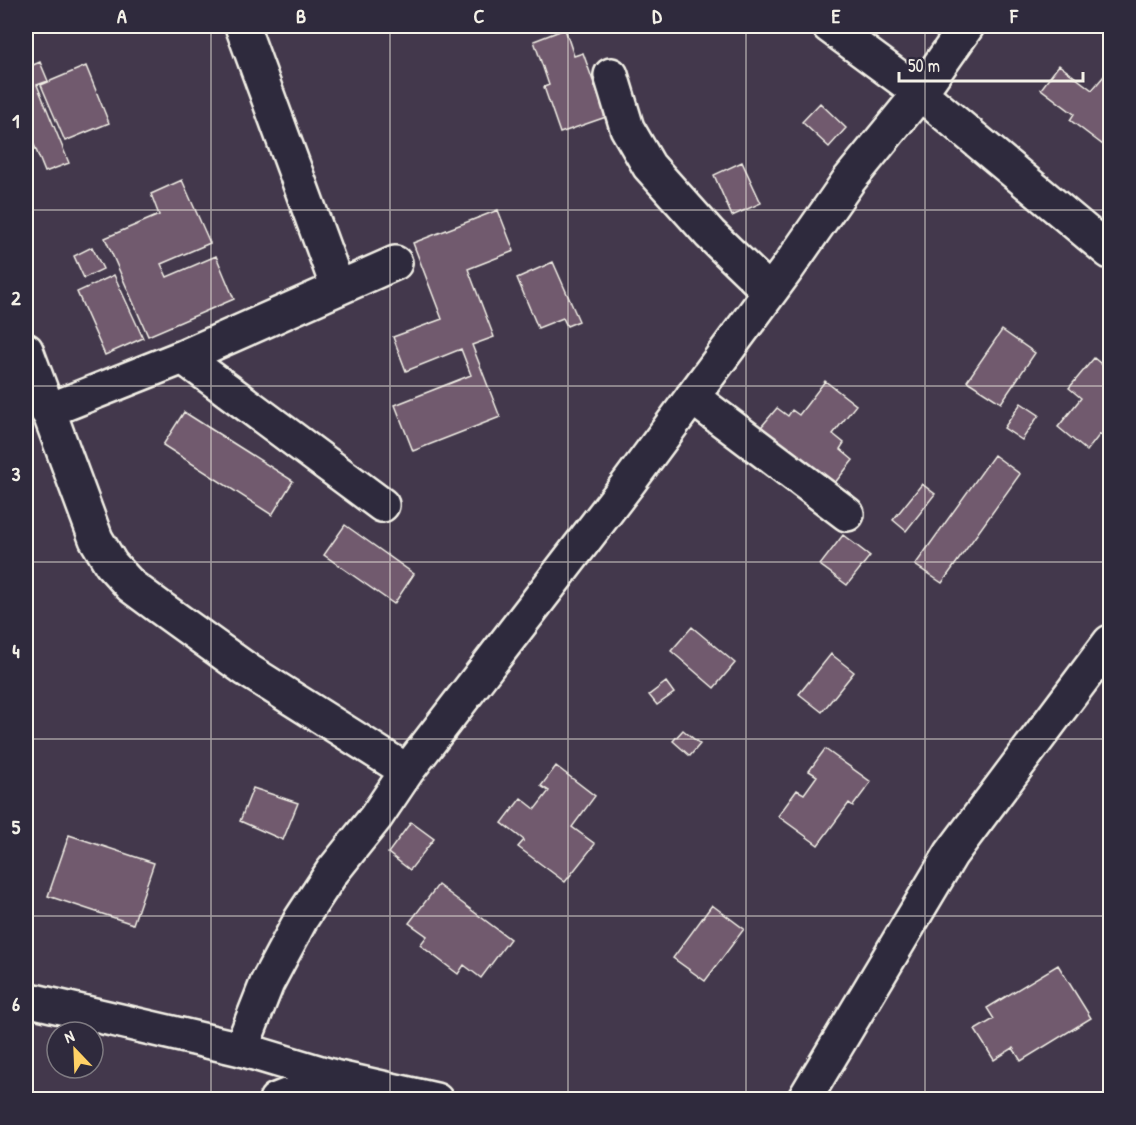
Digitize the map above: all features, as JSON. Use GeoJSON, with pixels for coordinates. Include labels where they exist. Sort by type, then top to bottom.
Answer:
{"type":"FeatureCollection","features":[{"type":"Feature","properties":{"kind":"street"},"geometry":{"type":"LineString","coordinates":[[242,26],[338,288]]}},
{"type":"Feature","properties":{"kind":"street"},"geometry":{"type":"LineString","coordinates":[[829,26],[920,93],[1110,252]]}},
{"type":"Feature","properties":{"kind":"street"},"geometry":{"type":"LineString","coordinates":[[240,1049],[267,983],[301,919],[332,872],[630,481],[770,292],[849,180],[920,93],[967,26]]}},
{"type":"Feature","properties":{"kind":"street"},"geometry":{"type":"LineString","coordinates":[[611,75],[627,128],[649,166],[710,234],[770,292]]}},
{"type":"Feature","properties":{"kind":"street"},"geometry":{"type":"LineString","coordinates":[[47,411],[183,357],[395,262]]}},
{"type":"Feature","properties":{"kind":"street"},"geometry":{"type":"LineString","coordinates":[[26,350],[96,539],[111,564],[131,586],[247,669],[407,771]]}},
{"type":"Feature","properties":{"kind":"street"},"geometry":{"type":"LineString","coordinates":[[183,357],[382,505]]}},
{"type":"Feature","properties":{"kind":"street"},"geometry":{"type":"LineString","coordinates":[[692,397],[847,514]]}},
{"type":"Feature","properties":{"kind":"street"},"geometry":{"type":"LineString","coordinates":[[804,1100],[951,854],[1110,642]]}},
{"type":"Feature","properties":{"kind":"street"},"geometry":{"type":"LineString","coordinates":[[26,999],[240,1049],[334,1077],[436,1100]]}},
{"type":"Feature","properties":{"kind":"street"},"geometry":{"type":"LineString","coordinates":[[276,1100],[334,1077]]}},
{"type":"Feature","properties":{"kind":"building"},"geometry":{"type":"Polygon","coordinates":[[[565,29],[574,56],[583,53],[606,117],[560,133],[544,87],[549,85],[534,41],[565,29]]]}},
{"type":"Feature","properties":{"kind":"building"},"geometry":{"type":"Polygon","coordinates":[[[40,62],[48,81],[37,85],[69,163],[45,172],[26,125],[26,68],[40,62]]]}},
{"type":"Feature","properties":{"kind":"building"},"geometry":{"type":"Polygon","coordinates":[[[1059,65],[1092,90],[1110,71],[1110,143],[1107,148],[1070,120],[1074,114],[1041,89],[1059,65]]]}},
{"type":"Feature","properties":{"kind":"building"},"geometry":{"type":"Polygon","coordinates":[[[86,66],[109,123],[65,141],[41,85],[86,66]]]}},
{"type":"Feature","properties":{"kind":"building"},"geometry":{"type":"Polygon","coordinates":[[[820,103],[846,128],[829,147],[802,122],[820,103]]]}},
{"type":"Feature","properties":{"kind":"building"},"geometry":{"type":"Polygon","coordinates":[[[742,162],[761,203],[732,216],[714,175],[742,162]]]}},
{"type":"Feature","properties":{"kind":"building"},"geometry":{"type":"Polygon","coordinates":[[[182,180],[210,243],[161,264],[167,277],[216,256],[234,299],[148,336],[105,238],[159,215],[151,194],[182,180]]]}},
{"type":"Feature","properties":{"kind":"building"},"geometry":{"type":"Polygon","coordinates":[[[498,210],[514,251],[468,269],[494,337],[472,345],[500,417],[413,451],[395,405],[471,375],[461,349],[406,371],[393,337],[442,319],[413,243],[498,210]]]}},
{"type":"Feature","properties":{"kind":"building"},"geometry":{"type":"Polygon","coordinates":[[[92,247],[103,269],[84,278],[74,256],[92,247]]]}},
{"type":"Feature","properties":{"kind":"building"},"geometry":{"type":"Polygon","coordinates":[[[553,262],[579,321],[567,326],[563,318],[538,328],[517,278],[553,262]]]}},
{"type":"Feature","properties":{"kind":"building"},"geometry":{"type":"Polygon","coordinates":[[[114,275],[143,338],[105,355],[77,292],[114,275]]]}},
{"type":"Feature","properties":{"kind":"building"},"geometry":{"type":"Polygon","coordinates":[[[1002,330],[1035,353],[1001,403],[967,381],[1002,330]]]}},
{"type":"Feature","properties":{"kind":"building"},"geometry":{"type":"Polygon","coordinates":[[[1094,358],[1106,368],[1110,363],[1110,431],[1105,438],[1100,434],[1087,451],[1058,427],[1081,398],[1069,388],[1094,358]]]}},
{"type":"Feature","properties":{"kind":"building"},"geometry":{"type":"Polygon","coordinates":[[[825,381],[856,405],[833,434],[844,443],[840,449],[853,460],[830,489],[757,432],[777,408],[788,416],[792,410],[799,415],[825,381]]]}},
{"type":"Feature","properties":{"kind":"building"},"geometry":{"type":"Polygon","coordinates":[[[1021,403],[1039,415],[1022,440],[1004,428],[1021,403]]]}},
{"type":"Feature","properties":{"kind":"building"},"geometry":{"type":"Polygon","coordinates":[[[184,412],[293,481],[272,515],[163,445],[184,412]]]}},
{"type":"Feature","properties":{"kind":"building"},"geometry":{"type":"Polygon","coordinates":[[[994,455],[1020,474],[942,583],[915,565],[994,455]]]}},
{"type":"Feature","properties":{"kind":"building"},"geometry":{"type":"Polygon","coordinates":[[[922,484],[935,494],[906,531],[893,520],[922,484]]]}},
{"type":"Feature","properties":{"kind":"building"},"geometry":{"type":"Polygon","coordinates":[[[345,525],[414,574],[394,604],[324,555],[345,525]]]}},
{"type":"Feature","properties":{"kind":"building"},"geometry":{"type":"Polygon","coordinates":[[[843,535],[870,556],[847,585],[820,565],[843,535]]]}},
{"type":"Feature","properties":{"kind":"building"},"geometry":{"type":"Polygon","coordinates":[[[692,627],[735,663],[714,688],[671,651],[692,627]]]}},
{"type":"Feature","properties":{"kind":"building"},"geometry":{"type":"Polygon","coordinates":[[[831,654],[854,672],[822,712],[799,694],[831,654]]]}},
{"type":"Feature","properties":{"kind":"building"},"geometry":{"type":"Polygon","coordinates":[[[666,682],[674,693],[657,705],[649,695],[666,682]]]}},
{"type":"Feature","properties":{"kind":"building"},"geometry":{"type":"Polygon","coordinates":[[[683,730],[700,744],[690,756],[673,741],[683,730]]]}},
{"type":"Feature","properties":{"kind":"building"},"geometry":{"type":"Polygon","coordinates":[[[825,749],[871,782],[853,806],[849,803],[818,845],[778,816],[797,790],[804,794],[817,776],[809,771],[825,749]]]}},
{"type":"Feature","properties":{"kind":"building"},"geometry":{"type":"Polygon","coordinates":[[[556,766],[595,796],[572,827],[595,844],[565,882],[518,847],[524,840],[502,823],[521,798],[535,809],[549,791],[541,786],[556,766]]]}},
{"type":"Feature","properties":{"kind":"building"},"geometry":{"type":"Polygon","coordinates":[[[253,788],[298,803],[283,840],[240,821],[253,788]]]}},
{"type":"Feature","properties":{"kind":"building"},"geometry":{"type":"Polygon","coordinates":[[[411,822],[434,839],[410,870],[388,853],[411,822]]]}},
{"type":"Feature","properties":{"kind":"building"},"geometry":{"type":"Polygon","coordinates":[[[69,835],[154,863],[133,924],[48,896],[69,835]]]}},
{"type":"Feature","properties":{"kind":"building"},"geometry":{"type":"Polygon","coordinates":[[[438,885],[510,939],[481,978],[464,965],[458,974],[420,945],[427,936],[409,923],[438,885]]]}},
{"type":"Feature","properties":{"kind":"building"},"geometry":{"type":"Polygon","coordinates":[[[712,905],[744,929],[705,981],[673,958],[712,905]]]}},
{"type":"Feature","properties":{"kind":"building"},"geometry":{"type":"Polygon","coordinates":[[[1058,965],[1091,1018],[1021,1061],[1013,1048],[994,1060],[975,1030],[994,1019],[987,1008],[1058,965]]]}}]}
